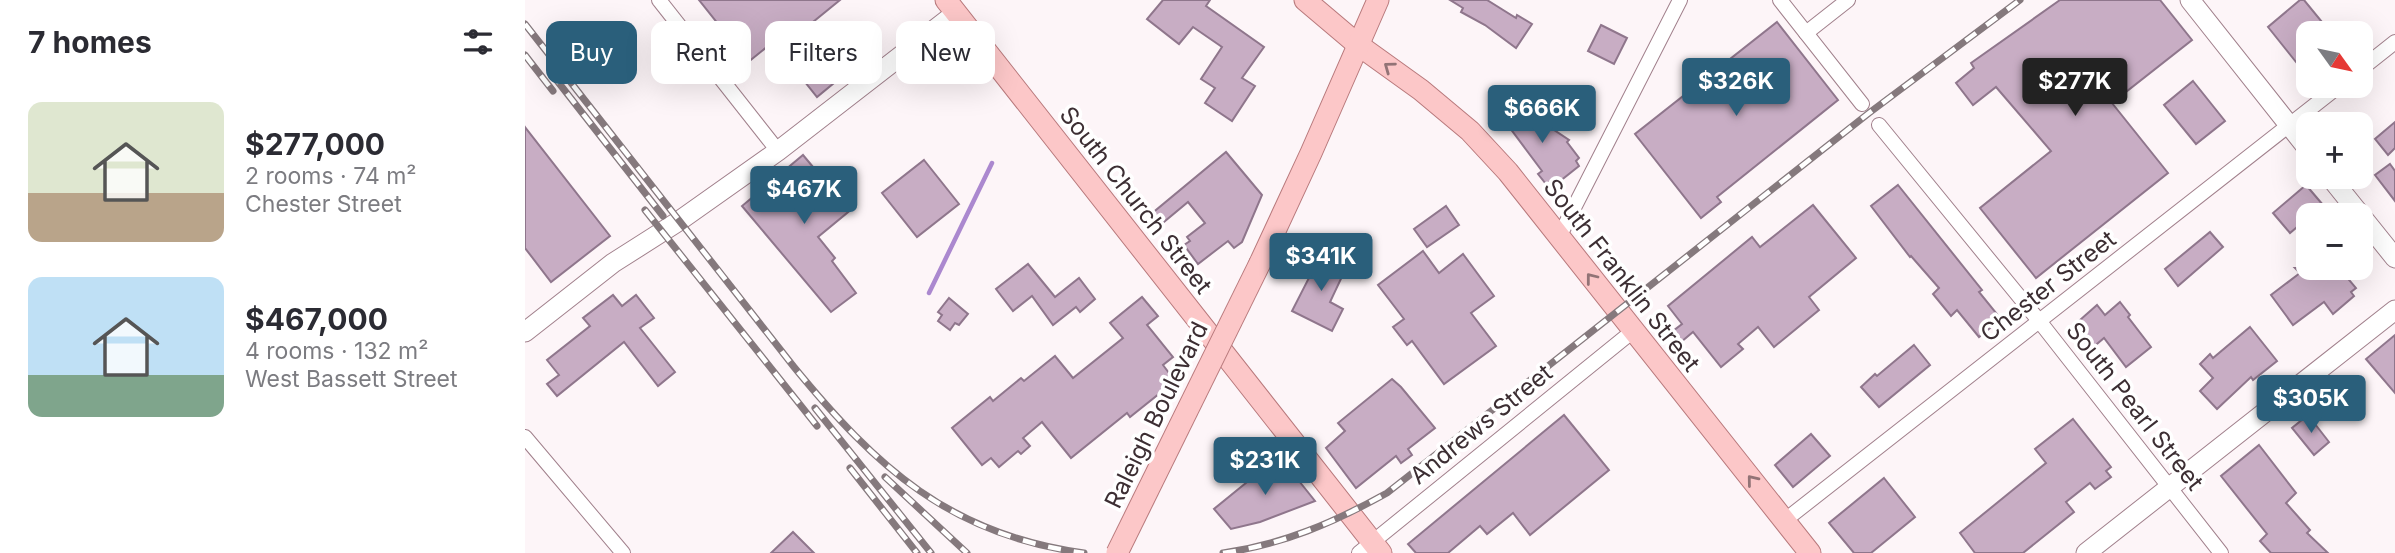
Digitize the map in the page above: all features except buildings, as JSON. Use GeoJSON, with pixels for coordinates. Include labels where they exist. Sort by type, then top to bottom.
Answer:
{"type":"FeatureCollection","features":[{"type":"Feature","properties":{"kind":"main road","name":"South Franklin Street"},"geometry":{"type":"LineString","coordinates":[[1304,0],[1470,131],[1508,172],[1809,553]]}},
{"type":"Feature","properties":{"kind":"main road","name":"Raleigh Boulevard"},"geometry":{"type":"LineString","coordinates":[[1117,553],[1260,263],[1378,0]]}},
{"type":"Feature","properties":{"kind":"main road","name":"South Church Street"},"geometry":{"type":"LineString","coordinates":[[958,4],[1371,549]]}},
{"type":"Feature","properties":{"kind":"street"},"geometry":{"type":"LineString","coordinates":[[659,0],[778,151]]}},
{"type":"Feature","properties":{"kind":"street"},"geometry":{"type":"LineString","coordinates":[[1559,237],[1680,0]]}},
{"type":"Feature","properties":{"kind":"street"},"geometry":{"type":"LineString","coordinates":[[1780,0],[1862,104]]}},
{"type":"Feature","properties":{"kind":"street"},"geometry":{"type":"LineString","coordinates":[[1806,33],[1848,0]]}},
{"type":"Feature","properties":{"kind":"street"},"geometry":{"type":"LineString","coordinates":[[2190,0],[2296,134]]}},
{"type":"Feature","properties":{"kind":"street"},"geometry":{"type":"LineString","coordinates":[[525,332],[613,262],[778,151],[958,4]]}},
{"type":"Feature","properties":{"kind":"street"},"geometry":{"type":"LineString","coordinates":[[2373,59],[2395,42]]}},
{"type":"Feature","properties":{"kind":"street","name":"Chester Street"},"geometry":{"type":"LineString","coordinates":[[1784,521],[2324,98]]}},
{"type":"Feature","properties":{"kind":"street","name":"South Pearl Street"},"geometry":{"type":"LineString","coordinates":[[1879,125],[2040,322],[2221,553]]}},
{"type":"Feature","properties":{"kind":"street"},"geometry":{"type":"LineString","coordinates":[[2340,189],[2395,258]]}},
{"type":"Feature","properties":{"kind":"street"},"geometry":{"type":"LineString","coordinates":[[2086,553],[2395,310]]}},
{"type":"Feature","properties":{"kind":"street","name":"Andrews Street"},"geometry":{"type":"LineString","coordinates":[[1371,549],[1633,331]]}},
{"type":"Feature","properties":{"kind":"street"},"geometry":{"type":"LineString","coordinates":[[525,437],[623,553]]}},
{"type":"Feature","properties":{"kind":"waterway"},"geometry":{"type":"LineString","coordinates":[[929,293],[992,163]]}},
{"type":"Feature","properties":{"kind":"railway"},"geometry":{"type":"LineString","coordinates":[[1223,553],[1267,544],[1308,531],[1387,493],[1869,113],[2020,0]]}},
{"type":"Feature","properties":{"kind":"railway"},"geometry":{"type":"LineString","coordinates":[[525,24],[794,367],[855,436],[919,491],[955,513],[1036,544],[1084,553]]}},
{"type":"Feature","properties":{"kind":"railway"},"geometry":{"type":"LineString","coordinates":[[525,55],[553,91]]}},
{"type":"Feature","properties":{"kind":"railway"},"geometry":{"type":"LineString","coordinates":[[560,84],[663,216]]}},
{"type":"Feature","properties":{"kind":"railway"},"geometry":{"type":"LineString","coordinates":[[645,210],[817,426]]}},
{"type":"Feature","properties":{"kind":"railway"},"geometry":{"type":"LineString","coordinates":[[815,408],[931,553]]}},
{"type":"Feature","properties":{"kind":"railway"},"geometry":{"type":"LineString","coordinates":[[850,468],[917,553]]}},
{"type":"Feature","properties":{"kind":"railway"},"geometry":{"type":"LineString","coordinates":[[885,477],[967,553]]}}]}
